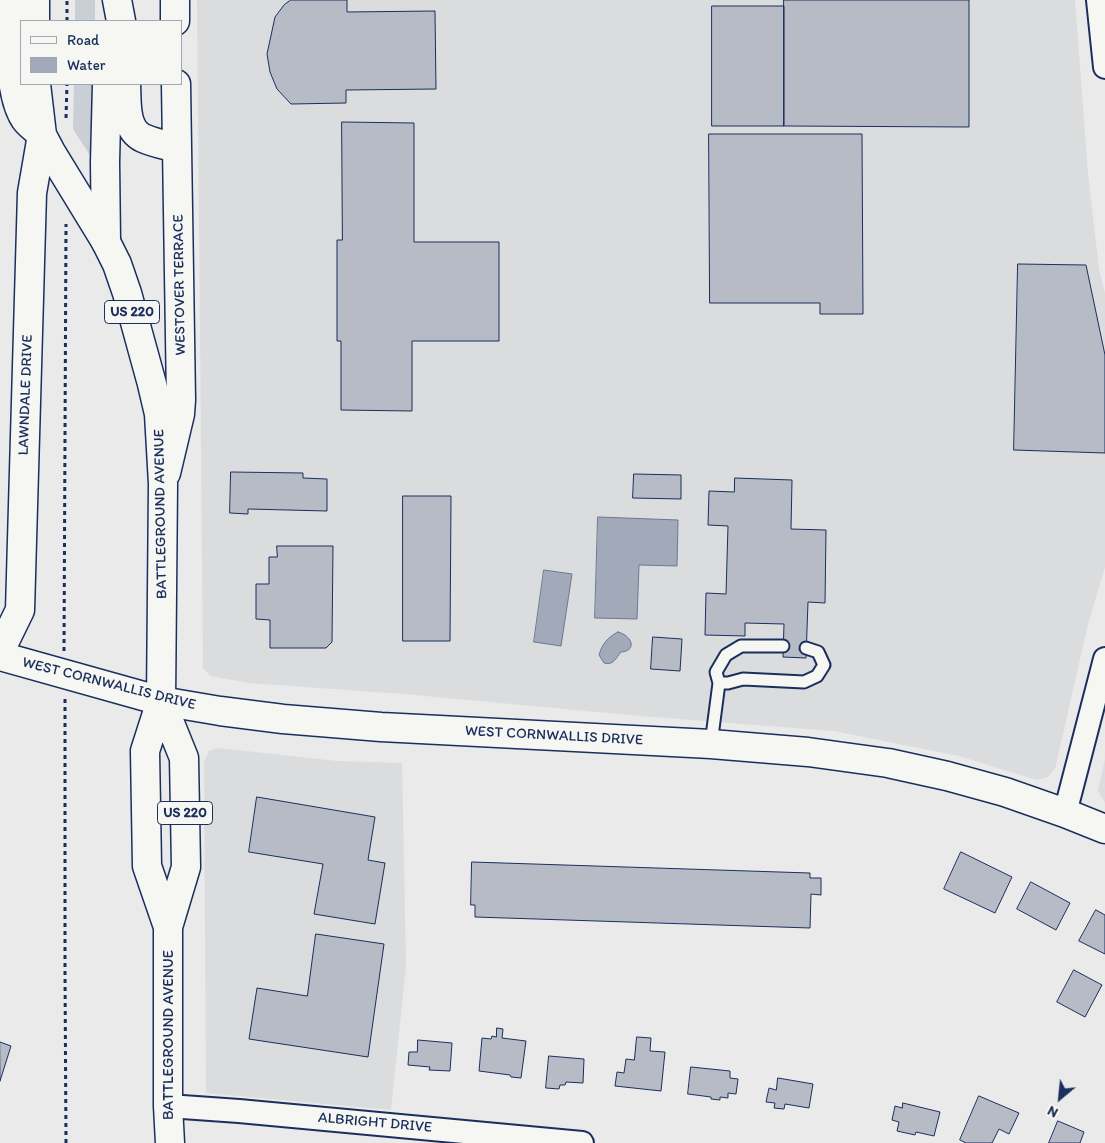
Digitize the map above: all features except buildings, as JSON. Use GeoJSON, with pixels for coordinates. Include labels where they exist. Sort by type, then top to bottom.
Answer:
{"type":"FeatureCollection","features":[{"type":"Feature","properties":{"kind":"main road"},"geometry":{"type":"LineString","coordinates":[[9,0],[13,80],[17,102],[25,120],[42,135]]}},
{"type":"Feature","properties":{"kind":"main road"},"geometry":{"type":"LineString","coordinates":[[35,0],[35,20]]}},
{"type":"Feature","properties":{"kind":"main road"},"geometry":{"type":"LineString","coordinates":[[110,0],[110,20]]}},
{"type":"Feature","properties":{"kind":"main road"},"geometry":{"type":"LineString","coordinates":[[117,0],[121,20]]}},
{"type":"Feature","properties":{"kind":"main road"},"geometry":{"type":"LineString","coordinates":[[175,0],[176,20]]}},
{"type":"Feature","properties":{"kind":"main road","name":"BATTLEGROUND AVENUE"},"geometry":{"type":"LineString","coordinates":[[36,85],[42,135],[106,242],[117,264],[127,293],[159,414],[164,484],[161,701],[145,751],[147,866],[168,927]]}},
{"type":"Feature","properties":{"kind":"main road"},"geometry":{"type":"LineString","coordinates":[[106,242],[107,85]]}},
{"type":"Feature","properties":{"kind":"main road"},"geometry":{"type":"LineString","coordinates":[[126,85],[128,117],[132,129],[141,137],[177,148]]}},
{"type":"Feature","properties":{"kind":"main road","name":"WESTOVER TERRACE"},"geometry":{"type":"LineString","coordinates":[[164,484],[182,400],[176,85]]}},
{"type":"Feature","properties":{"kind":"main road","name":"LAWNDALE DRIVE"},"geometry":{"type":"LineString","coordinates":[[0,652],[20,610],[32,193],[42,135]]}},
{"type":"Feature","properties":{"kind":"main road","name":"WEST CORNWALLIS DRIVE"},"geometry":{"type":"LineString","coordinates":[[0,656],[161,701],[229,712],[381,727],[711,744],[808,752],[888,763],[947,776],[1005,792],[1065,813],[1105,830]]}},
{"type":"Feature","properties":{"kind":"main road","name":"BATTLEGROUND AVENUE"},"geometry":{"type":"LineString","coordinates":[[161,701],[184,758],[186,867],[168,927],[168,1106],[170,1143]]}},
{"type":"Feature","properties":{"kind":"street"},"geometry":{"type":"LineString","coordinates":[[1098,0],[1105,67]]}},
{"type":"Feature","properties":{"kind":"street"},"geometry":{"type":"LineString","coordinates":[[1065,813],[1105,659]]}},
{"type":"Feature","properties":{"kind":"street","name":"ALBRIGHT DRIVE"},"geometry":{"type":"LineString","coordinates":[[168,1106],[582,1143]]}},
{"type":"Feature","properties":{"kind":"lane"},"geometry":{"type":"LineString","coordinates":[[152,384],[169,406],[180,414]]}},
{"type":"Feature","properties":{"kind":"lane"},"geometry":{"type":"LineString","coordinates":[[711,744],[719,683],[716,672],[726,655],[741,646],[783,646]]}},
{"type":"Feature","properties":{"kind":"lane"},"geometry":{"type":"LineString","coordinates":[[719,683],[743,679],[804,682],[817,676],[824,665],[818,652],[806,648]]}},
{"type":"Feature","properties":{"kind":"path"},"geometry":{"type":"LineString","coordinates":[[67,0],[67,20]]}},
{"type":"Feature","properties":{"kind":"path"},"geometry":{"type":"LineString","coordinates":[[66,85],[66,121]]}},
{"type":"Feature","properties":{"kind":"path"},"geometry":{"type":"LineString","coordinates":[[66,217],[66,1143]]}},
{"type":"Feature","properties":{"kind":"shaded area"},"geometry":{"type":"Polygon","coordinates":[[[75,0],[95,0],[95,20],[75,20],[75,0]]]}},
{"type":"Feature","properties":{"kind":"shaded area"},"geometry":{"type":"Polygon","coordinates":[[[197,0],[1075,0],[1088,174],[1099,269],[1105,293],[1105,567],[1088,624],[1055,769],[1048,777],[1037,780],[959,756],[834,731],[640,716],[404,694],[249,683],[211,676],[203,668],[197,0]]]}},
{"type":"Feature","properties":{"kind":"shaded area"},"geometry":{"type":"Polygon","coordinates":[[[74,85],[95,85],[95,163],[73,129],[74,85]]]}},
{"type":"Feature","properties":{"kind":"shaded area"},"geometry":{"type":"Polygon","coordinates":[[[218,748],[337,761],[402,763],[406,966],[391,1110],[206,1093],[204,762],[209,751],[218,748]]]}},
{"type":"Feature","properties":{"kind":"shaded area"},"geometry":{"type":"Polygon","coordinates":[[[1105,759],[1105,803],[1098,791],[1105,759]]]}},
{"type":"Feature","properties":{"kind":"water"},"geometry":{"type":"Polygon","coordinates":[[[598,517],[678,520],[677,566],[639,565],[637,619],[595,618],[598,517]]]}},
{"type":"Feature","properties":{"kind":"water"},"geometry":{"type":"Polygon","coordinates":[[[544,570],[572,574],[561,646],[534,642],[544,570]]]}},
{"type":"Feature","properties":{"kind":"water"},"geometry":{"type":"Polygon","coordinates":[[[618,632],[630,640],[631,646],[626,651],[621,652],[612,662],[604,663],[599,655],[602,647],[611,636],[618,632]]]}}]}
